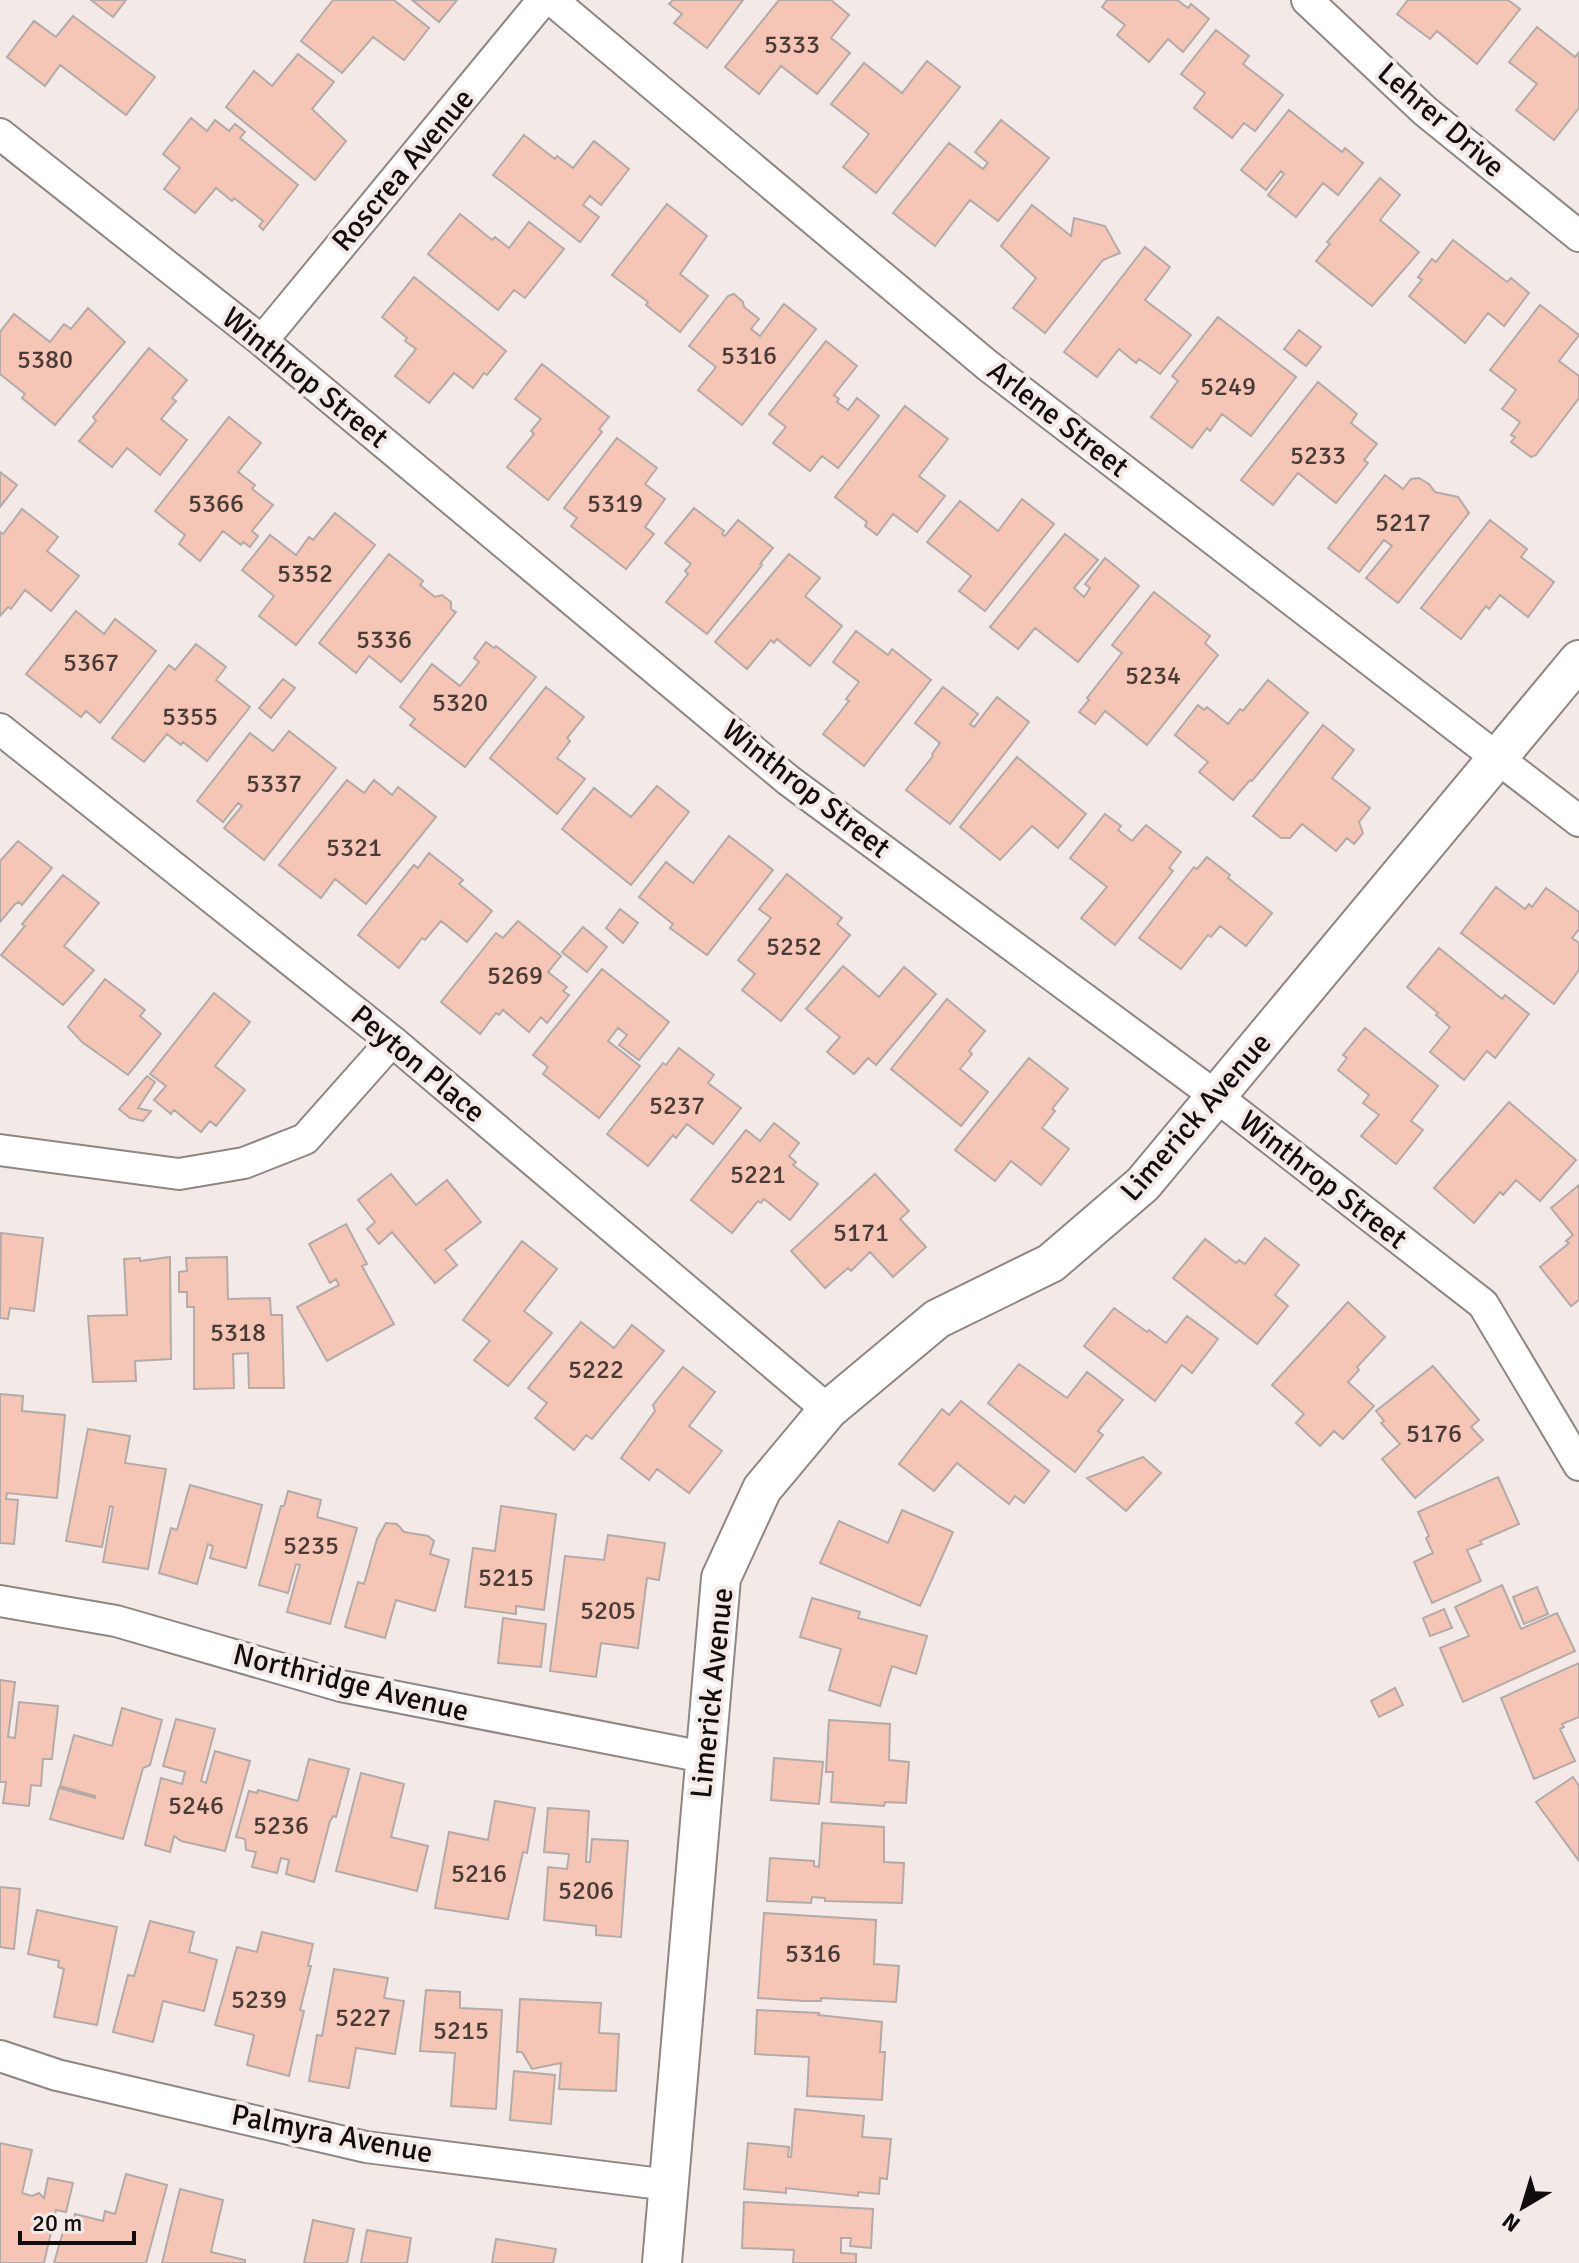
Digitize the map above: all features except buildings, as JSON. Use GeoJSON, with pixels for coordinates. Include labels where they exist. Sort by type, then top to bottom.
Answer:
{"type":"FeatureCollection","features":[{"type":"Feature","properties":{"kind":"street","name":"Roscrea Avenue"},"geometry":{"type":"LineString","coordinates":[[262,341],[543,0]]}},
{"type":"Feature","properties":{"kind":"street","name":"Arlene Street"},"geometry":{"type":"LineString","coordinates":[[552,0],[987,365],[1579,821]]}},
{"type":"Feature","properties":{"kind":"street","name":"Lehrer Drive"},"geometry":{"type":"LineString","coordinates":[[1307,0],[1425,111],[1579,236]]}},
{"type":"Feature","properties":{"kind":"street","name":"Winthrop Street"},"geometry":{"type":"LineString","coordinates":[[0,134],[262,341],[788,780],[1217,1097],[1483,1304],[1579,1465]]}},
{"type":"Feature","properties":{"kind":"street","name":"Limerick Avenue"},"geometry":{"type":"LineString","coordinates":[[662,2263],[721,1578],[762,1489],[828,1410],[937,1319],[1051,1263],[1143,1184],[1579,660]]}},
{"type":"Feature","properties":{"kind":"street","name":"Peyton Place"},"geometry":{"type":"LineString","coordinates":[[0,729],[392,1041],[828,1410]]}},
{"type":"Feature","properties":{"kind":"street"},"geometry":{"type":"LineString","coordinates":[[0,1150],[179,1174],[244,1163],[305,1139],[392,1041]]}},
{"type":"Feature","properties":{"kind":"street","name":"Northridge Avenue"},"geometry":{"type":"LineString","coordinates":[[0,1601],[116,1621],[341,1686],[704,1757]]}},
{"type":"Feature","properties":{"kind":"street","name":"Palmyra Avenue"},"geometry":{"type":"LineString","coordinates":[[0,2056],[57,2075],[366,2147],[669,2185]]}}]}
